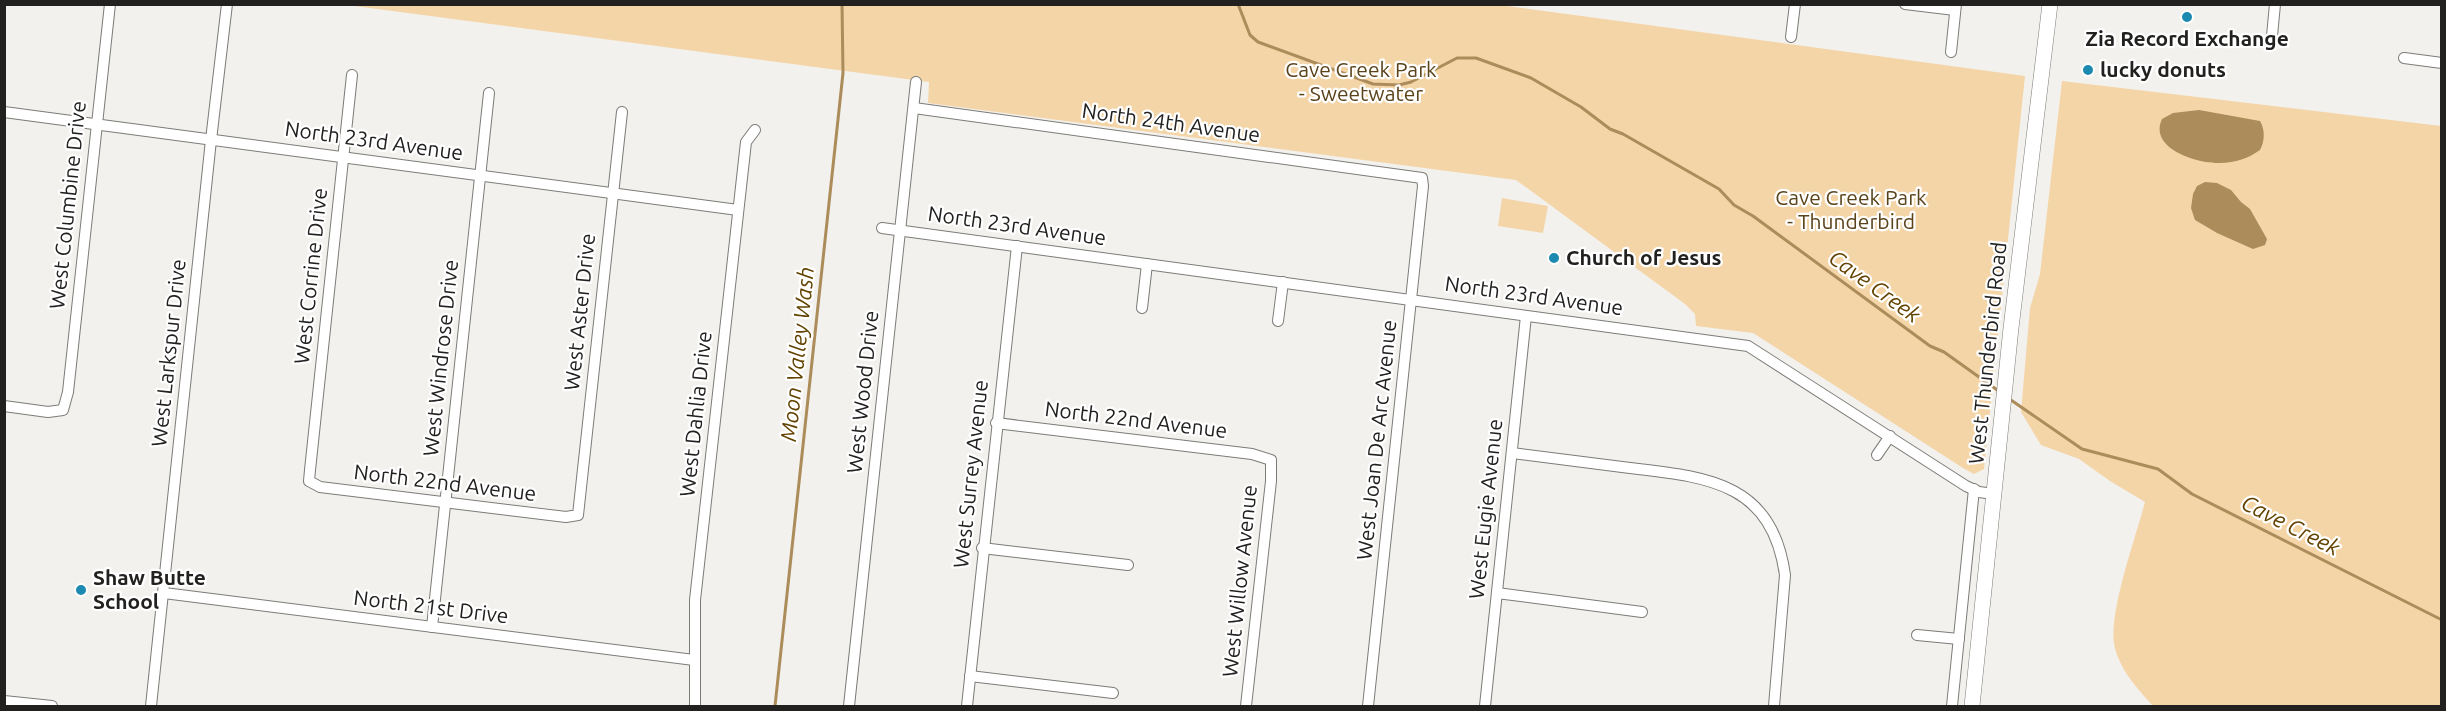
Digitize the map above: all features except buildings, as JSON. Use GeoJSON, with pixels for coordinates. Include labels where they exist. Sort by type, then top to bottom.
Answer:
{"type":"FeatureCollection","features":[{"type":"Feature","properties":{"kind":"main road","name":"West Thunderbird Road"},"geometry":{"type":"LineString","coordinates":[[1972,706],[2007,367],[2050,4]]}},
{"type":"Feature","properties":{"kind":"street","name":"West Columbine Drive"},"geometry":{"type":"LineString","coordinates":[[4,406],[48,412],[63,410],[68,392],[110,4]]}},
{"type":"Feature","properties":{"kind":"street","name":"West Larkspur Drive"},"geometry":{"type":"LineString","coordinates":[[151,706],[227,4]]}},
{"type":"Feature","properties":{"kind":"street"},"geometry":{"type":"LineString","coordinates":[[1791,37],[1795,4]]}},
{"type":"Feature","properties":{"kind":"street"},"geometry":{"type":"LineString","coordinates":[[1905,4],[1956,7],[1951,52]]}},
{"type":"Feature","properties":{"kind":"street"},"geometry":{"type":"LineString","coordinates":[[2271,36],[2275,4]]}},
{"type":"Feature","properties":{"kind":"street"},"geometry":{"type":"LineString","coordinates":[[2404,58],[2442,63]]}},
{"type":"Feature","properties":{"kind":"street","name":"West Corrine Drive"},"geometry":{"type":"LineString","coordinates":[[309,481],[352,75]]}},
{"type":"Feature","properties":{"kind":"street","name":"West Wood Drive"},"geometry":{"type":"LineString","coordinates":[[849,706],[916,82]]}},
{"type":"Feature","properties":{"kind":"street","name":"West Windrose Drive"},"geometry":{"type":"LineString","coordinates":[[432,627],[489,93]]}},
{"type":"Feature","properties":{"kind":"street","name":"North 24th Avenue"},"geometry":{"type":"LineString","coordinates":[[914,108],[1422,178]]}},
{"type":"Feature","properties":{"kind":"street","name":"North 23rd Avenue"},"geometry":{"type":"LineString","coordinates":[[4,112],[738,210]]}},
{"type":"Feature","properties":{"kind":"street","name":"West Aster Drive"},"geometry":{"type":"LineString","coordinates":[[578,515],[622,112]]}},
{"type":"Feature","properties":{"kind":"street","name":"West Dahlia Drive"},"geometry":{"type":"LineString","coordinates":[[694,706],[695,600],[746,142],[755,129]]}},
{"type":"Feature","properties":{"kind":"street","name":"West Joan De Arc Avenue"},"geometry":{"type":"LineString","coordinates":[[1368,706],[1423,186],[1422,178]]}},
{"type":"Feature","properties":{"kind":"street","name":"North 23rd Avenue"},"geometry":{"type":"LineString","coordinates":[[882,228],[1748,346],[1974,489],[1994,494]]}},
{"type":"Feature","properties":{"kind":"street","name":"West Surrey Avenue"},"geometry":{"type":"LineString","coordinates":[[967,706],[982,548],[1017,246]]}},
{"type":"Feature","properties":{"kind":"street"},"geometry":{"type":"LineString","coordinates":[[1142,308],[1147,264]]}},
{"type":"Feature","properties":{"kind":"street"},"geometry":{"type":"LineString","coordinates":[[1278,321],[1283,282]]}},
{"type":"Feature","properties":{"kind":"street","name":"West Eugie Avenue"},"geometry":{"type":"LineString","coordinates":[[1485,706],[1526,316]]}},
{"type":"Feature","properties":{"kind":"street","name":"North 22nd Avenue"},"geometry":{"type":"LineString","coordinates":[[996,423],[1252,454],[1271,460]]}},
{"type":"Feature","properties":{"kind":"street"},"geometry":{"type":"LineString","coordinates":[[1877,455],[1890,436]]}},
{"type":"Feature","properties":{"kind":"street"},"geometry":{"type":"LineString","coordinates":[[1512,453],[1692,476],[1724,485],[1740,494],[1754,507],[1764,518],[1776,540],[1782,555],[1785,575],[1774,706]]}},
{"type":"Feature","properties":{"kind":"street","name":"West Willow Avenue"},"geometry":{"type":"LineString","coordinates":[[1246,706],[1271,481],[1271,460]]}},
{"type":"Feature","properties":{"kind":"street","name":"North 22nd Avenue"},"geometry":{"type":"LineString","coordinates":[[309,481],[320,487],[566,518],[578,515]]}},
{"type":"Feature","properties":{"kind":"street","name":"West Thunderbird Road"},"geometry":{"type":"LineString","coordinates":[[1952,706],[1974,489]]}},
{"type":"Feature","properties":{"kind":"street"},"geometry":{"type":"LineString","coordinates":[[982,548],[1128,565]]}},
{"type":"Feature","properties":{"kind":"street","name":"North 21st Drive"},"geometry":{"type":"LineString","coordinates":[[164,593],[694,660]]}},
{"type":"Feature","properties":{"kind":"street"},"geometry":{"type":"LineString","coordinates":[[1497,593],[1642,612]]}},
{"type":"Feature","properties":{"kind":"street"},"geometry":{"type":"LineString","coordinates":[[1917,635],[1959,639]]}},
{"type":"Feature","properties":{"kind":"street"},"geometry":{"type":"LineString","coordinates":[[970,676],[1113,693]]}},
{"type":"Feature","properties":{"kind":"street"},"geometry":{"type":"LineString","coordinates":[[4,701],[20,705],[52,706]]}},
{"type":"Feature","properties":{"kind":"green space","name":"Cave Creek Park - Thunderbird"},"geometry":{"type":"Polygon","coordinates":[[[1493,4],[2025,76],[1984,469],[1974,474],[1963,468],[1753,333],[1696,326],[1695,314],[1685,304],[1516,180],[928,103],[929,82],[347,5],[1493,4]]]}},
{"type":"Feature","properties":{"kind":"green space"},"geometry":{"type":"Polygon","coordinates":[[[2062,81],[2441,126],[2441,706],[2153,706],[2124,669],[2114,643],[2115,612],[2145,502],[2079,459],[2041,445],[2021,412],[2030,308],[2040,274],[2062,81]]]}},
{"type":"Feature","properties":{"kind":"green space"},"geometry":{"type":"Polygon","coordinates":[[[1502,198],[1548,206],[1543,233],[1498,226],[1502,198]]]}},
{"type":"Feature","properties":{"kind":"shaded area"},"geometry":{"type":"Polygon","coordinates":[[[2199,110],[2260,121],[2264,135],[2260,150],[2242,160],[2220,163],[2200,161],[2178,153],[2162,139],[2160,130],[2162,119],[2173,113],[2199,110]]]}},
{"type":"Feature","properties":{"kind":"shaded area"},"geometry":{"type":"Polygon","coordinates":[[[2205,182],[2217,183],[2231,190],[2250,209],[2267,239],[2265,245],[2253,249],[2195,220],[2191,208],[2193,194],[2197,186],[2205,182]]]}},
{"type":"Feature","properties":{"kind":"waterway","name":"Moon Valley Wash"},"geometry":{"type":"LineString","coordinates":[[775,706],[843,73],[842,4]]}},
{"type":"Feature","properties":{"kind":"waterway","name":"Cave Creek"},"geometry":{"type":"LineString","coordinates":[[1238,4],[1250,35],[1258,42],[1373,84],[1399,85],[1411,82],[1457,58],[1476,58],[1531,78],[1581,107],[1610,129],[1623,134],[1719,189],[1734,205],[1753,216],[1930,346],[1944,352],[2000,392]]}},
{"type":"Feature","properties":{"kind":"waterway","name":"Cave Creek"},"geometry":{"type":"LineString","coordinates":[[2008,398],[2082,449],[2158,469],[2192,494],[2442,620]]}},
{"type":"Feature","properties":{"kind":"place","name":"Zia Record Exchange"},"geometry":{"type":"Point","coordinates":[2187,17]}},
{"type":"Feature","properties":{"kind":"place","name":"lucky donuts"},"geometry":{"type":"Point","coordinates":[2088,70]}},
{"type":"Feature","properties":{"kind":"place","name":"Church of Jesus"},"geometry":{"type":"Point","coordinates":[1554,258]}},
{"type":"Feature","properties":{"kind":"place","name":"Shaw Butte School"},"geometry":{"type":"Point","coordinates":[81,590]}},
{"type":"Feature","properties":{"kind":"park label","name":"Cave Creek Park - Sweetwater"},"geometry":{"type":"Point","coordinates":[1361,82]}}]}
